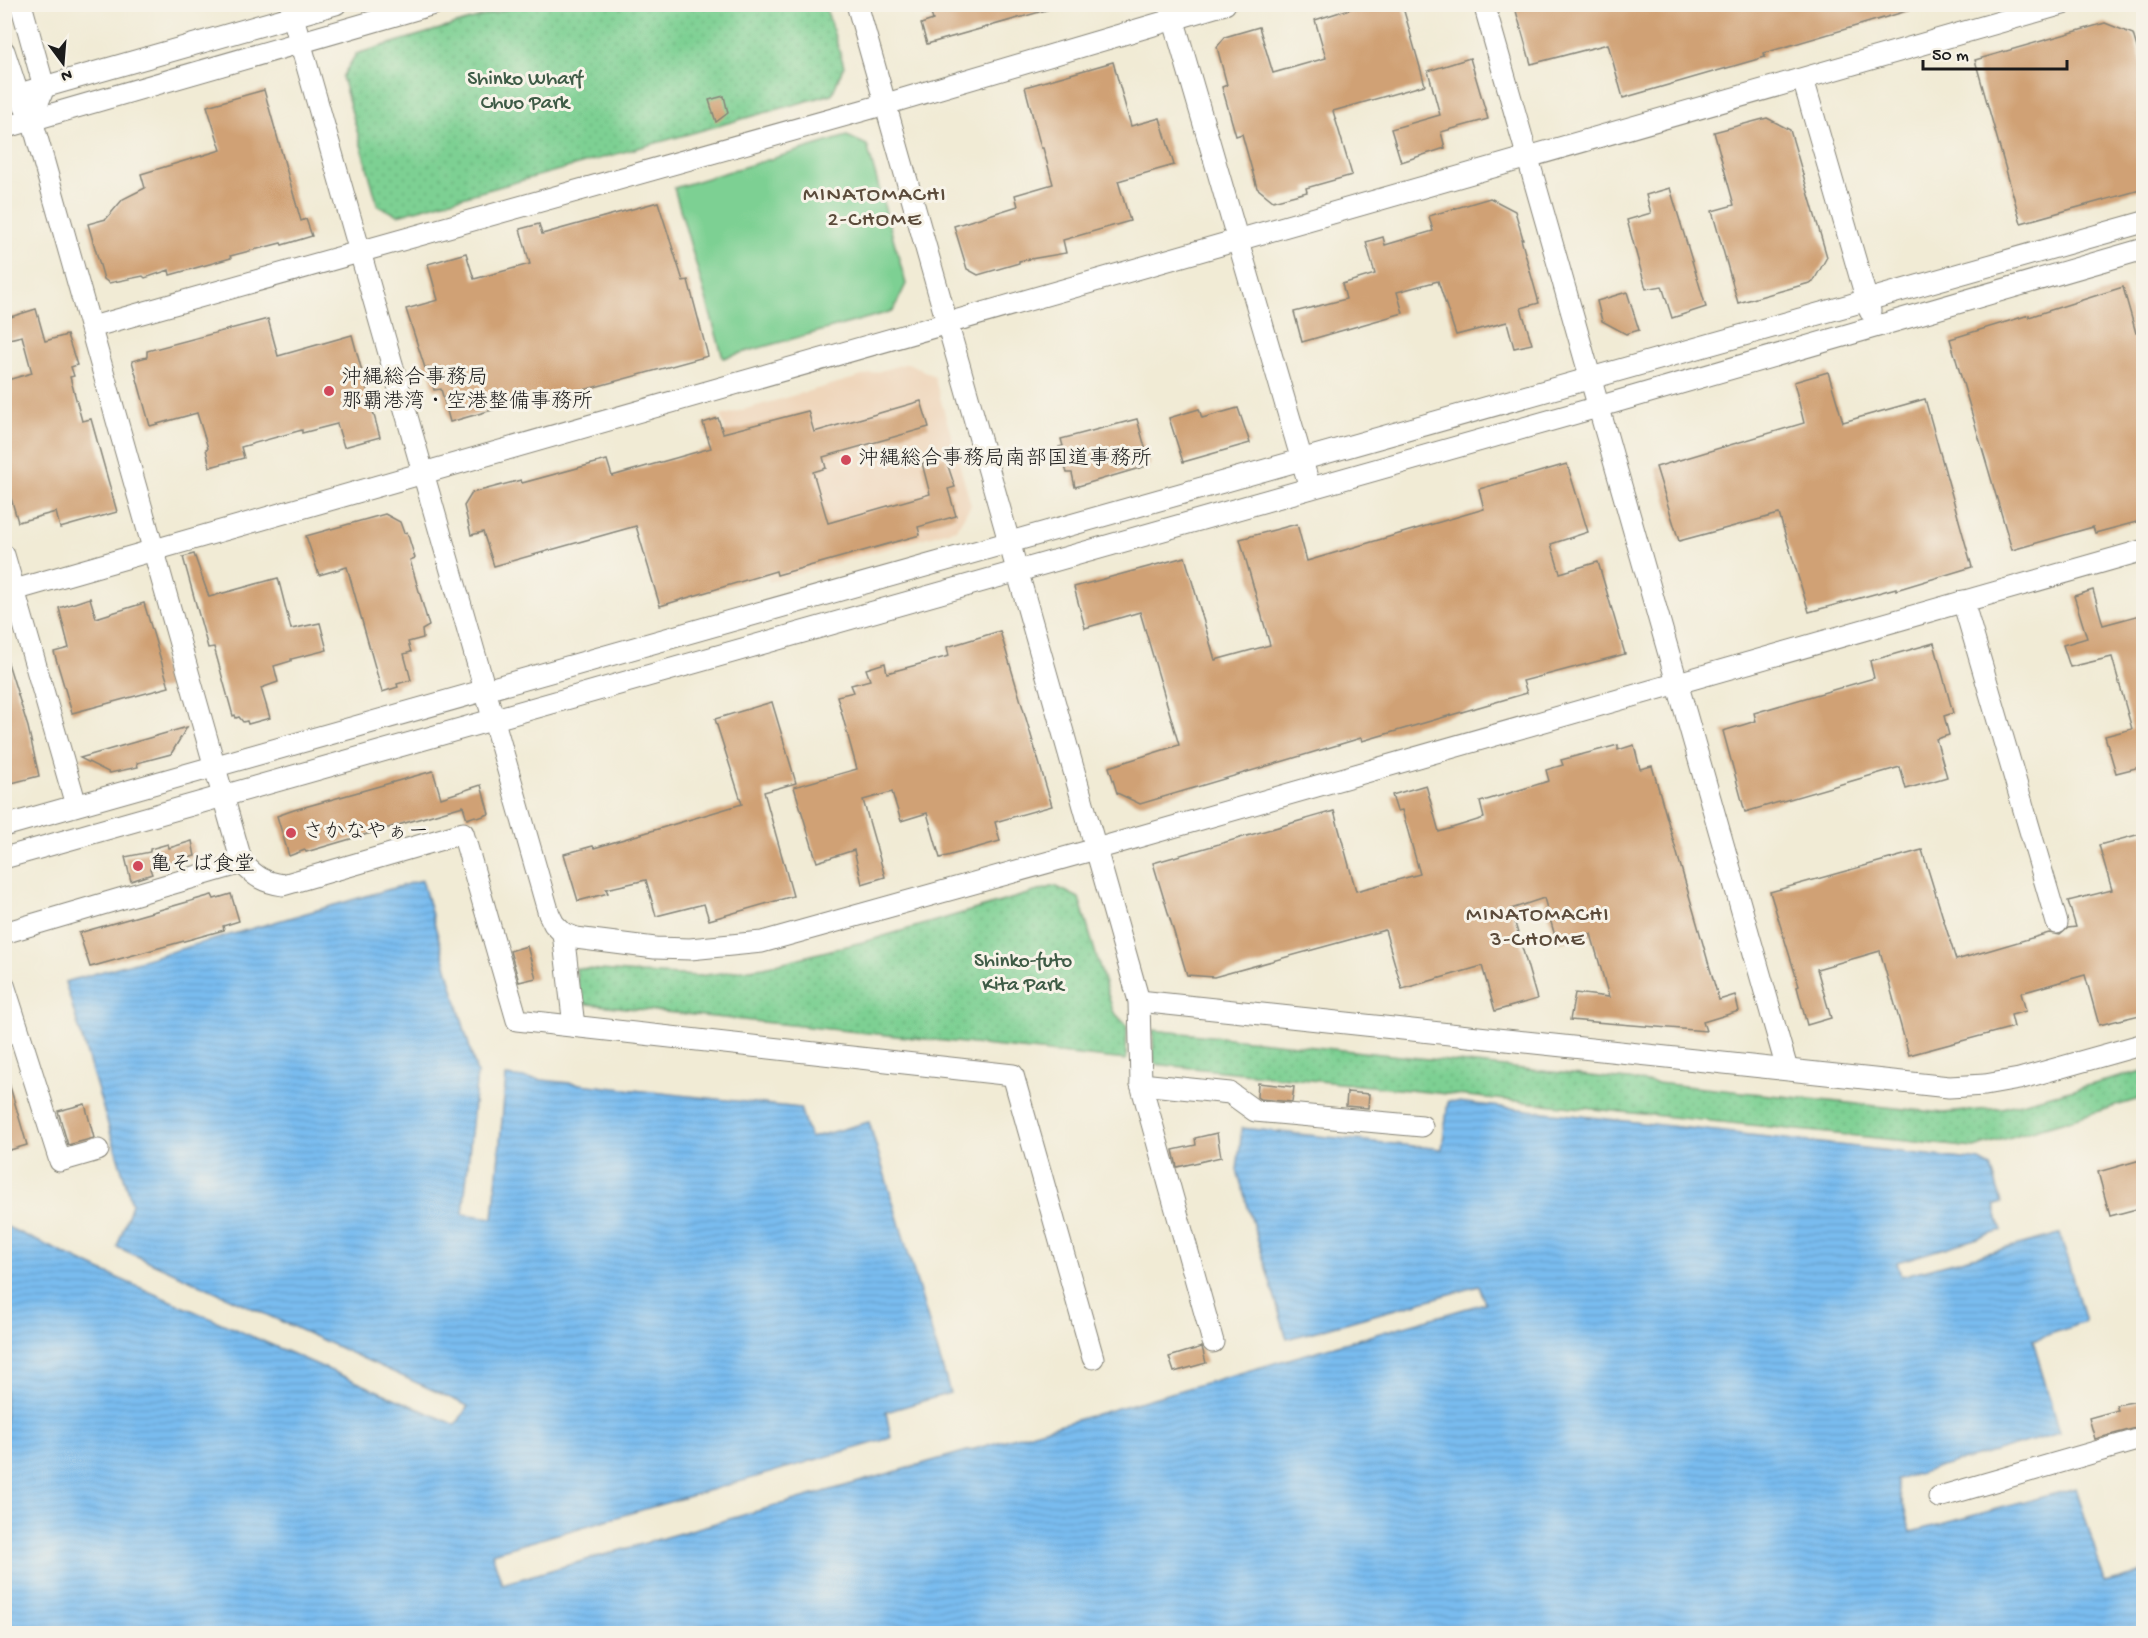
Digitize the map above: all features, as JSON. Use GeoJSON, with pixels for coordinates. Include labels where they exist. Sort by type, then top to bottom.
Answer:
{"type":"FeatureCollection","features":[{"type":"Feature","properties":{"kind":"street"},"geometry":{"type":"LineString","coordinates":[[21,4],[44,87],[32,120]]}},
{"type":"Feature","properties":{"kind":"street"},"geometry":{"type":"LineString","coordinates":[[11,96],[336,4]]}},
{"type":"Feature","properties":{"kind":"street"},"geometry":{"type":"LineString","coordinates":[[4,128],[435,4]]}},
{"type":"Feature","properties":{"kind":"street"},"geometry":{"type":"LineString","coordinates":[[857,4],[1139,1001],[1141,1084],[1213,1342]]}},
{"type":"Feature","properties":{"kind":"street"},"geometry":{"type":"LineString","coordinates":[[92,327],[886,104],[1171,12],[1225,4]]}},
{"type":"Feature","properties":{"kind":"street"},"geometry":{"type":"LineString","coordinates":[[1484,4],[1787,1069]]}},
{"type":"Feature","properties":{"kind":"street"},"geometry":{"type":"LineString","coordinates":[[10,591],[2063,4]]}},
{"type":"Feature","properties":{"kind":"street"},"geometry":{"type":"LineString","coordinates":[[1171,12],[1310,488]]}},
{"type":"Feature","properties":{"kind":"street"},"geometry":{"type":"LineString","coordinates":[[293,17],[549,914],[554,924],[563,933],[576,938],[655,948],[690,949],[762,942],[2144,550]]}},
{"type":"Feature","properties":{"kind":"street"},"geometry":{"type":"LineString","coordinates":[[4,51],[11,96],[32,120],[242,863],[267,883],[283,885],[463,833],[517,1020],[1014,1075],[1093,1358]]}},
{"type":"Feature","properties":{"kind":"street"},"geometry":{"type":"LineString","coordinates":[[1803,79],[1875,326]]}},
{"type":"Feature","properties":{"kind":"street"},"geometry":{"type":"LineString","coordinates":[[4,826],[2144,222]]}},
{"type":"Feature","properties":{"kind":"street"},"geometry":{"type":"LineString","coordinates":[[4,858],[1598,407],[2144,249]]}},
{"type":"Feature","properties":{"kind":"street"},"geometry":{"type":"LineString","coordinates":[[4,555],[10,591],[76,805]]}},
{"type":"Feature","properties":{"kind":"street"},"geometry":{"type":"LineString","coordinates":[[1963,601],[2057,923]]}},
{"type":"Feature","properties":{"kind":"street"},"geometry":{"type":"LineString","coordinates":[[4,933],[242,863]]}},
{"type":"Feature","properties":{"kind":"street"},"geometry":{"type":"LineString","coordinates":[[563,933],[574,1026]]}},
{"type":"Feature","properties":{"kind":"street"},"geometry":{"type":"LineString","coordinates":[[4,985],[60,1161],[98,1150]]}},
{"type":"Feature","properties":{"kind":"street"},"geometry":{"type":"LineString","coordinates":[[1139,1001],[1949,1087],[1985,1085],[2019,1079],[2144,1044]]}},
{"type":"Feature","properties":{"kind":"street"},"geometry":{"type":"LineString","coordinates":[[1141,1084],[1230,1093],[1255,1111],[1422,1126]]}},
{"type":"Feature","properties":{"kind":"street"},"geometry":{"type":"LineString","coordinates":[[1939,1497],[2144,1438]]}},
{"type":"Feature","properties":{"kind":"shaded area","name":"沖縄総合事務局南部国道事務所"},"geometry":{"type":"Polygon","coordinates":[[[908,363],[934,376],[971,505],[956,529],[769,582],[721,416],[908,363]]]}},
{"type":"Feature","properties":{"kind":"green space","name":"Shinko Wharf Chuo Park"},"geometry":{"type":"Polygon","coordinates":[[[524,4],[825,5],[844,66],[832,94],[398,215],[378,206],[342,77],[356,54],[524,4]]]}},
{"type":"Feature","properties":{"kind":"green space"},"geometry":{"type":"Polygon","coordinates":[[[847,136],[867,145],[906,284],[893,311],[723,358],[674,188],[847,136]]]}},
{"type":"Feature","properties":{"kind":"green space","name":"Shinko-futo Kita Park"},"geometry":{"type":"Polygon","coordinates":[[[1055,886],[1079,898],[1113,1011],[1127,1026],[1126,1060],[579,1003],[576,968],[699,976],[764,967],[874,939],[1055,886]]]}},
{"type":"Feature","properties":{"kind":"green space"},"geometry":{"type":"Polygon","coordinates":[[[1153,1030],[1943,1113],[2002,1108],[2143,1071],[2143,1098],[1974,1148],[1154,1064],[1153,1030]]]}},
{"type":"Feature","properties":{"kind":"water"},"geometry":{"type":"Polygon","coordinates":[[[422,880],[477,1073],[463,1214],[493,1218],[506,1076],[800,1108],[810,1138],[869,1122],[950,1393],[886,1412],[891,1438],[492,1553],[502,1584],[1485,1303],[1479,1286],[1287,1339],[1237,1170],[1242,1128],[1442,1149],[1448,1101],[1980,1161],[1991,1167],[2002,1203],[1994,1206],[2002,1231],[1897,1262],[1901,1276],[2060,1234],[2085,1322],[2033,1340],[2059,1433],[1896,1480],[1911,1532],[2076,1488],[2105,1582],[2143,1572],[2143,1633],[5,1633],[5,1226],[104,1272],[456,1425],[468,1406],[117,1247],[132,1204],[65,982],[422,880]]]}},
{"type":"Feature","properties":{"kind":"building"},"geometry":{"type":"Polygon","coordinates":[[[928,4],[1049,4],[1050,9],[927,44],[921,24],[933,20],[928,4]]]}},
{"type":"Feature","properties":{"kind":"building"},"geometry":{"type":"Polygon","coordinates":[[[1365,4],[1402,4],[1425,85],[1333,111],[1352,175],[1306,188],[1307,192],[1273,201],[1257,188],[1242,134],[1236,136],[1222,87],[1227,85],[1217,47],[1225,37],[1259,27],[1273,73],[1326,58],[1315,20],[1365,4]]]}},
{"type":"Feature","properties":{"kind":"building"},"geometry":{"type":"Polygon","coordinates":[[[1514,4],[1913,4],[1914,9],[1764,53],[1765,57],[1623,98],[1608,44],[1531,64],[1514,4]]]}},
{"type":"Feature","properties":{"kind":"building"},"geometry":{"type":"Polygon","coordinates":[[[2105,23],[2133,34],[2144,71],[2144,189],[2021,223],[1975,60],[2105,23]]]}},
{"type":"Feature","properties":{"kind":"building"},"geometry":{"type":"Polygon","coordinates":[[[1470,58],[1488,119],[1441,132],[1445,148],[1401,162],[1391,129],[1440,115],[1428,71],[1470,58]]]}},
{"type":"Feature","properties":{"kind":"building"},"geometry":{"type":"Polygon","coordinates":[[[1113,62],[1131,126],[1160,118],[1174,165],[1118,181],[1130,221],[1063,240],[1066,253],[1019,261],[1019,263],[978,275],[967,269],[954,226],[1018,206],[1015,195],[1053,184],[1025,87],[1113,62]]]}},
{"type":"Feature","properties":{"kind":"building"},"geometry":{"type":"Polygon","coordinates":[[[264,90],[301,221],[306,219],[312,236],[230,256],[231,258],[170,275],[169,270],[145,278],[143,276],[109,283],[104,279],[88,224],[106,219],[123,199],[145,188],[141,174],[221,150],[207,106],[264,90]]]}},
{"type":"Feature","properties":{"kind":"building"},"geometry":{"type":"Polygon","coordinates":[[[724,96],[728,113],[716,122],[709,100],[724,96]]]}},
{"type":"Feature","properties":{"kind":"building"},"geometry":{"type":"Polygon","coordinates":[[[1767,118],[1790,130],[1827,257],[1813,282],[1738,303],[1712,211],[1734,205],[1714,132],[1767,118]]]}},
{"type":"Feature","properties":{"kind":"building"},"geometry":{"type":"Polygon","coordinates":[[[1670,188],[1706,307],[1672,318],[1662,286],[1646,289],[1627,220],[1651,213],[1646,195],[1670,188]]]}},
{"type":"Feature","properties":{"kind":"building"},"geometry":{"type":"Polygon","coordinates":[[[1490,198],[1515,211],[1539,303],[1521,308],[1532,344],[1514,348],[1507,322],[1456,335],[1438,281],[1397,292],[1403,313],[1302,342],[1294,312],[1346,299],[1342,284],[1375,274],[1366,242],[1383,237],[1385,245],[1433,231],[1429,216],[1490,198]]]}},
{"type":"Feature","properties":{"kind":"building"},"geometry":{"type":"Polygon","coordinates":[[[658,202],[683,281],[688,280],[708,356],[562,396],[555,392],[450,422],[441,389],[434,390],[428,367],[425,368],[406,309],[438,300],[428,264],[466,253],[474,279],[530,264],[520,229],[539,224],[542,234],[658,202]]]}},
{"type":"Feature","properties":{"kind":"building"},"geometry":{"type":"Polygon","coordinates":[[[2123,287],[2136,333],[2144,331],[2144,520],[2095,533],[2093,527],[2012,550],[1950,339],[2123,287]]]}},
{"type":"Feature","properties":{"kind":"building"},"geometry":{"type":"Polygon","coordinates":[[[1627,292],[1639,330],[1626,334],[1602,321],[1597,301],[1627,292]]]}},
{"type":"Feature","properties":{"kind":"building"},"geometry":{"type":"Polygon","coordinates":[[[36,309],[45,341],[67,335],[77,365],[71,367],[74,376],[70,377],[82,421],[91,419],[117,512],[60,528],[56,512],[18,522],[4,474],[4,381],[32,373],[22,336],[9,339],[4,319],[36,309]]]}},
{"type":"Feature","properties":{"kind":"building"},"geometry":{"type":"Polygon","coordinates":[[[268,319],[278,356],[352,335],[380,437],[344,447],[337,424],[302,433],[302,430],[241,447],[244,458],[210,467],[206,449],[208,448],[197,413],[150,426],[132,361],[147,357],[147,351],[268,319]]]}},
{"type":"Feature","properties":{"kind":"building"},"geometry":{"type":"Polygon","coordinates":[[[1828,372],[1843,422],[1925,399],[1972,567],[1896,590],[1896,588],[1809,612],[1779,514],[1679,541],[1656,467],[1804,423],[1794,382],[1828,372]]]}},
{"type":"Feature","properties":{"kind":"building"},"geometry":{"type":"Polygon","coordinates":[[[921,401],[929,427],[823,457],[826,468],[813,472],[828,523],[930,494],[922,463],[945,457],[955,487],[948,489],[956,516],[918,527],[920,535],[777,575],[776,571],[660,606],[636,526],[494,566],[483,532],[471,535],[464,506],[472,493],[521,480],[522,483],[607,460],[612,476],[711,448],[703,423],[718,418],[723,433],[808,411],[814,432],[921,401]]]}},
{"type":"Feature","properties":{"kind":"building"},"geometry":{"type":"Polygon","coordinates":[[[1238,408],[1250,443],[1183,462],[1169,418],[1199,409],[1202,418],[1238,408]]]}},
{"type":"Feature","properties":{"kind":"building"},"geometry":{"type":"Polygon","coordinates":[[[1137,419],[1150,465],[1075,487],[1072,473],[1067,473],[1059,447],[1063,446],[1061,439],[1137,419]]]}},
{"type":"Feature","properties":{"kind":"building"},"geometry":{"type":"Polygon","coordinates":[[[1567,464],[1588,532],[1551,544],[1560,573],[1598,562],[1625,654],[1523,681],[1527,693],[1362,741],[1361,738],[1140,804],[1117,793],[1109,767],[1179,745],[1140,612],[1085,628],[1074,587],[1185,557],[1215,660],[1270,645],[1240,539],[1297,524],[1307,561],[1484,509],[1479,489],[1567,464]]]}},
{"type":"Feature","properties":{"kind":"building"},"geometry":{"type":"Polygon","coordinates":[[[385,514],[400,522],[404,533],[407,532],[415,558],[410,560],[429,626],[422,630],[423,638],[408,642],[411,652],[404,654],[411,680],[382,692],[347,567],[319,575],[306,536],[385,514]]]}},
{"type":"Feature","properties":{"kind":"building"},"geometry":{"type":"Polygon","coordinates":[[[194,554],[209,597],[278,578],[291,629],[320,623],[327,650],[274,666],[278,682],[261,688],[270,718],[248,724],[247,721],[243,722],[239,717],[233,716],[214,647],[208,648],[183,557],[194,554]]]}},
{"type":"Feature","properties":{"kind":"building"},"geometry":{"type":"Polygon","coordinates":[[[2093,590],[2103,625],[2144,614],[2144,766],[2116,773],[2105,736],[2132,729],[2112,657],[2070,667],[2063,645],[2087,638],[2074,596],[2093,590]]]}},
{"type":"Feature","properties":{"kind":"building"},"geometry":{"type":"Polygon","coordinates":[[[90,598],[96,618],[144,603],[169,687],[72,713],[54,652],[69,648],[59,608],[90,598]]]}},
{"type":"Feature","properties":{"kind":"building"},"geometry":{"type":"Polygon","coordinates":[[[1000,631],[1052,806],[995,822],[1000,841],[940,858],[927,813],[901,821],[892,792],[863,800],[885,877],[862,884],[854,850],[817,862],[794,787],[857,769],[837,696],[854,692],[851,685],[870,680],[866,669],[885,663],[887,673],[949,656],[947,647],[1000,631]]]}},
{"type":"Feature","properties":{"kind":"building"},"geometry":{"type":"Polygon","coordinates":[[[1934,643],[1953,713],[1944,716],[1949,735],[1936,739],[1947,777],[1906,789],[1900,767],[1745,812],[1723,731],[1756,721],[1754,713],[1874,678],[1870,661],[1934,643]]]}},
{"type":"Feature","properties":{"kind":"building"},"geometry":{"type":"Polygon","coordinates":[[[8,663],[28,727],[39,776],[4,785],[4,664],[8,663]]]}},
{"type":"Feature","properties":{"kind":"building"},"geometry":{"type":"Polygon","coordinates":[[[772,702],[796,783],[764,792],[793,896],[709,920],[704,904],[656,916],[646,880],[606,889],[608,893],[578,901],[564,854],[593,846],[594,848],[742,804],[715,719],[772,702]]]}},
{"type":"Feature","properties":{"kind":"building"},"geometry":{"type":"Polygon","coordinates":[[[187,727],[171,754],[137,763],[138,767],[110,773],[80,758],[187,727]]]}},
{"type":"Feature","properties":{"kind":"building"},"geometry":{"type":"Polygon","coordinates":[[[1618,745],[1618,750],[1634,745],[1640,769],[1652,766],[1719,1000],[1735,995],[1739,1011],[1703,1022],[1706,1031],[1570,1020],[1575,993],[1609,997],[1591,934],[1557,943],[1544,898],[1511,909],[1537,999],[1495,1011],[1482,966],[1402,989],[1385,930],[1214,977],[1187,975],[1153,863],[1334,811],[1356,891],[1420,874],[1402,810],[1397,811],[1392,795],[1426,785],[1439,832],[1484,818],[1480,802],[1549,781],[1546,770],[1563,765],[1561,760],[1618,745]]]}},
{"type":"Feature","properties":{"kind":"building"},"geometry":{"type":"Polygon","coordinates":[[[433,771],[441,798],[481,785],[489,814],[467,819],[463,806],[289,856],[277,816],[433,771]]]}},
{"type":"Feature","properties":{"kind":"building"},"geometry":{"type":"Polygon","coordinates":[[[2144,833],[2144,1014],[2099,1025],[2085,975],[2021,993],[2026,1011],[2011,1015],[2014,1027],[1909,1055],[1880,951],[1817,969],[1831,1018],[1807,1025],[1797,987],[1799,986],[1770,892],[1922,850],[1956,960],[2049,933],[2060,935],[2068,928],[2076,927],[2068,901],[2112,890],[2099,845],[2144,833]]]}},
{"type":"Feature","properties":{"kind":"building"},"geometry":{"type":"Polygon","coordinates":[[[192,841],[195,856],[150,869],[152,874],[131,881],[125,857],[150,852],[150,849],[168,844],[169,848],[192,841]]]}},
{"type":"Feature","properties":{"kind":"building"},"geometry":{"type":"Polygon","coordinates":[[[231,894],[239,921],[223,926],[224,930],[90,967],[79,933],[212,895],[214,899],[231,894]]]}},
{"type":"Feature","properties":{"kind":"building"},"geometry":{"type":"Polygon","coordinates":[[[527,946],[536,978],[519,982],[510,951],[527,946]]]}},
{"type":"Feature","properties":{"kind":"building"},"geometry":{"type":"Polygon","coordinates":[[[9,1083],[27,1145],[10,1150],[4,1130],[4,1084],[9,1083]]]}},
{"type":"Feature","properties":{"kind":"building"},"geometry":{"type":"Polygon","coordinates":[[[1258,1083],[1294,1087],[1292,1102],[1260,1099],[1257,1097],[1258,1083]]]}},
{"type":"Feature","properties":{"kind":"building"},"geometry":{"type":"Polygon","coordinates":[[[1347,1092],[1369,1094],[1368,1108],[1346,1106],[1347,1092]]]}},
{"type":"Feature","properties":{"kind":"building"},"geometry":{"type":"Polygon","coordinates":[[[85,1104],[94,1138],[68,1145],[58,1111],[85,1104]]]}},
{"type":"Feature","properties":{"kind":"building"},"geometry":{"type":"Polygon","coordinates":[[[1217,1133],[1221,1157],[1177,1167],[1173,1150],[1196,1145],[1195,1138],[1217,1133]]]}},
{"type":"Feature","properties":{"kind":"building"},"geometry":{"type":"Polygon","coordinates":[[[2144,1159],[2144,1207],[2110,1216],[2098,1172],[2144,1159]]]}},
{"type":"Feature","properties":{"kind":"building"},"geometry":{"type":"Polygon","coordinates":[[[1202,1347],[1206,1363],[1174,1372],[1169,1357],[1202,1347]]]}},
{"type":"Feature","properties":{"kind":"building"},"geometry":{"type":"Polygon","coordinates":[[[2144,1400],[2144,1426],[2095,1439],[2089,1418],[2118,1410],[2116,1405],[2144,1400]]]}},
{"type":"Feature","properties":{"kind":"place","name":"沖縄総合事務局 那覇港湾・空港整備事務所"},"geometry":{"type":"Point","coordinates":[329,391]}},
{"type":"Feature","properties":{"kind":"place","name":"沖縄総合事務局南部国道事務所"},"geometry":{"type":"Point","coordinates":[846,460]}},
{"type":"Feature","properties":{"kind":"place","name":"さかなやぁー"},"geometry":{"type":"Point","coordinates":[291,833]}},
{"type":"Feature","properties":{"kind":"place","name":"亀そば食堂"},"geometry":{"type":"Point","coordinates":[138,866]}},
{"type":"Feature","properties":{"kind":"district","name":"MINATOMACHI 2-CHOME"},"geometry":{"type":"Point","coordinates":[875,208]}},
{"type":"Feature","properties":{"kind":"district","name":"MINATOMACHI 3-CHOME"},"geometry":{"type":"Point","coordinates":[1538,928]}}]}
